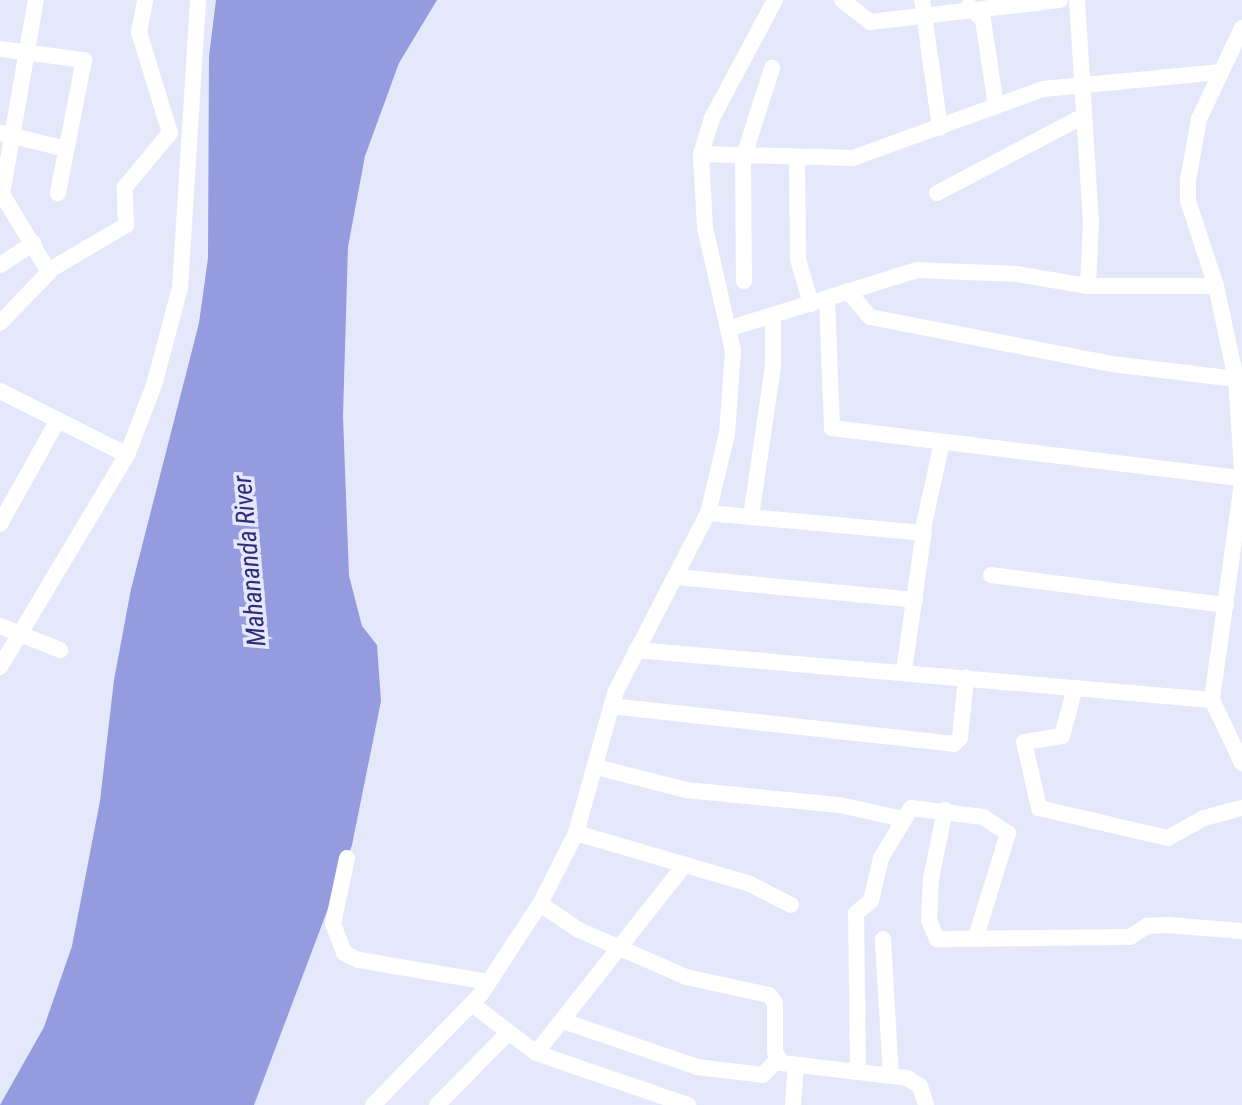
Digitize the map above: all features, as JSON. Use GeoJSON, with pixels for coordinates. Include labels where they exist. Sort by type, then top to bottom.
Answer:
{"type":"FeatureCollection","features":[{"type":"Feature","properties":{"kind":"street"},"geometry":{"type":"LineString","coordinates":[[36,0],[29,51],[5,134],[2,194],[48,271]]}},
{"type":"Feature","properties":{"kind":"street"},"geometry":{"type":"LineString","coordinates":[[0,323],[48,271],[126,225],[125,187],[170,133],[140,39],[145,0]]}},
{"type":"Feature","properties":{"kind":"street"},"geometry":{"type":"LineString","coordinates":[[0,667],[127,455],[154,385],[180,288],[198,0]]}},
{"type":"Feature","properties":{"kind":"street"},"geometry":{"type":"LineString","coordinates":[[373,1105],[472,1004],[540,904],[576,833],[611,706],[636,650],[708,513],[727,434],[731,328],[705,228],[701,154],[712,118],[775,0]]}},
{"type":"Feature","properties":{"kind":"street"},"geometry":{"type":"LineString","coordinates":[[842,0],[870,22],[923,7],[1060,0]]}},
{"type":"Feature","properties":{"kind":"street"},"geometry":{"type":"LineString","coordinates":[[1077,0],[1080,118],[1091,222],[1088,286]]}},
{"type":"Feature","properties":{"kind":"street"},"geometry":{"type":"LineString","coordinates":[[969,4],[983,20],[996,106]]}},
{"type":"Feature","properties":{"kind":"street"},"geometry":{"type":"LineString","coordinates":[[923,7],[940,128]]}},
{"type":"Feature","properties":{"kind":"street"},"geometry":{"type":"LineString","coordinates":[[1242,28],[1199,119],[1188,180],[1188,201],[1216,286],[1236,379],[1242,470]]}},
{"type":"Feature","properties":{"kind":"street"},"geometry":{"type":"LineString","coordinates":[[0,49],[84,60],[58,193]]}},
{"type":"Feature","properties":{"kind":"street"},"geometry":{"type":"LineString","coordinates":[[744,281],[743,159],[772,68]]}},
{"type":"Feature","properties":{"kind":"street"},"geometry":{"type":"LineString","coordinates":[[701,154],[743,159],[853,158],[1049,87],[1081,87],[1221,72]]}},
{"type":"Feature","properties":{"kind":"street"},"geometry":{"type":"LineString","coordinates":[[937,193],[1080,118]]}},
{"type":"Feature","properties":{"kind":"street"},"geometry":{"type":"LineString","coordinates":[[5,134],[66,149]]}},
{"type":"Feature","properties":{"kind":"street"},"geometry":{"type":"LineString","coordinates":[[797,158],[798,259],[819,301],[832,428],[1242,480],[1212,700],[1242,763]]}},
{"type":"Feature","properties":{"kind":"street"},"geometry":{"type":"LineString","coordinates":[[0,265],[34,243]]}},
{"type":"Feature","properties":{"kind":"street"},"geometry":{"type":"LineString","coordinates":[[731,328],[773,318],[917,270],[1016,274],[1088,286],[1216,286]]}},
{"type":"Feature","properties":{"kind":"street"},"geometry":{"type":"LineString","coordinates":[[848,291],[870,317],[1112,364],[1236,379]]}},
{"type":"Feature","properties":{"kind":"street"},"geometry":{"type":"LineString","coordinates":[[751,517],[773,366],[773,318]]}},
{"type":"Feature","properties":{"kind":"street"},"geometry":{"type":"LineString","coordinates":[[0,391],[127,455]]}},
{"type":"Feature","properties":{"kind":"street"},"geometry":{"type":"LineString","coordinates":[[0,524],[58,420]]}},
{"type":"Feature","properties":{"kind":"street"},"geometry":{"type":"LineString","coordinates":[[904,671],[924,531],[942,442]]}},
{"type":"Feature","properties":{"kind":"street"},"geometry":{"type":"LineString","coordinates":[[708,513],[924,531]]}},
{"type":"Feature","properties":{"kind":"street"},"geometry":{"type":"LineString","coordinates":[[991,575],[1226,605]]}},
{"type":"Feature","properties":{"kind":"street"},"geometry":{"type":"LineString","coordinates":[[677,577],[915,600]]}},
{"type":"Feature","properties":{"kind":"street"},"geometry":{"type":"LineString","coordinates":[[0,626],[60,650]]}},
{"type":"Feature","properties":{"kind":"street"},"geometry":{"type":"LineString","coordinates":[[636,650],[1212,700]]}},
{"type":"Feature","properties":{"kind":"street"},"geometry":{"type":"LineString","coordinates":[[611,706],[954,744],[960,738],[966,677]]}},
{"type":"Feature","properties":{"kind":"street"},"geometry":{"type":"LineString","coordinates":[[1075,688],[1062,736],[1024,742],[1038,807],[1168,838],[1204,818],[1242,808]]}},
{"type":"Feature","properties":{"kind":"street"},"geometry":{"type":"LineString","coordinates":[[596,767],[686,790],[840,805],[902,819]]}},
{"type":"Feature","properties":{"kind":"street"},"geometry":{"type":"LineString","coordinates":[[858,1072],[856,913],[871,901],[881,858],[902,819],[915,807],[983,817],[1008,833],[976,937]]}},
{"type":"Feature","properties":{"kind":"street"},"geometry":{"type":"LineString","coordinates":[[945,810],[931,879],[931,931],[937,939],[1130,937],[1147,926],[1167,925],[1242,931]]}},
{"type":"Feature","properties":{"kind":"street"},"geometry":{"type":"LineString","coordinates":[[576,833],[632,846],[683,867],[750,884],[791,905]]}},
{"type":"Feature","properties":{"kind":"street"},"geometry":{"type":"LineString","coordinates":[[347,858],[333,924],[344,953],[359,960],[489,982]]}},
{"type":"Feature","properties":{"kind":"street"},"geometry":{"type":"LineString","coordinates":[[536,1053],[683,867]]}},
{"type":"Feature","properties":{"kind":"street"},"geometry":{"type":"LineString","coordinates":[[540,904],[619,949],[706,984],[769,995],[775,1003],[778,1059],[763,1075],[697,1067],[563,1021]]}},
{"type":"Feature","properties":{"kind":"street"},"geometry":{"type":"LineString","coordinates":[[883,939],[891,1076]]}},
{"type":"Feature","properties":{"kind":"street"},"geometry":{"type":"LineString","coordinates":[[472,1004],[507,1034],[536,1053],[688,1105]]}},
{"type":"Feature","properties":{"kind":"street"},"geometry":{"type":"LineString","coordinates":[[437,1105],[507,1034]]}},
{"type":"Feature","properties":{"kind":"street"},"geometry":{"type":"LineString","coordinates":[[778,1059],[796,1066],[891,1076],[915,1082],[926,1105]]}},
{"type":"Feature","properties":{"kind":"street"},"geometry":{"type":"LineString","coordinates":[[793,1105],[796,1066]]}},
{"type":"Feature","properties":{"kind":"water","name":"Mahananda River"},"geometry":{"type":"Polygon","coordinates":[[[216,0],[437,0],[399,63],[365,156],[348,247],[343,416],[349,576],[362,626],[377,645],[381,701],[352,845],[254,1105],[0,1105],[44,1027],[72,946],[100,801],[114,680],[131,589],[199,323],[208,258],[209,56],[216,0]]]}}]}
